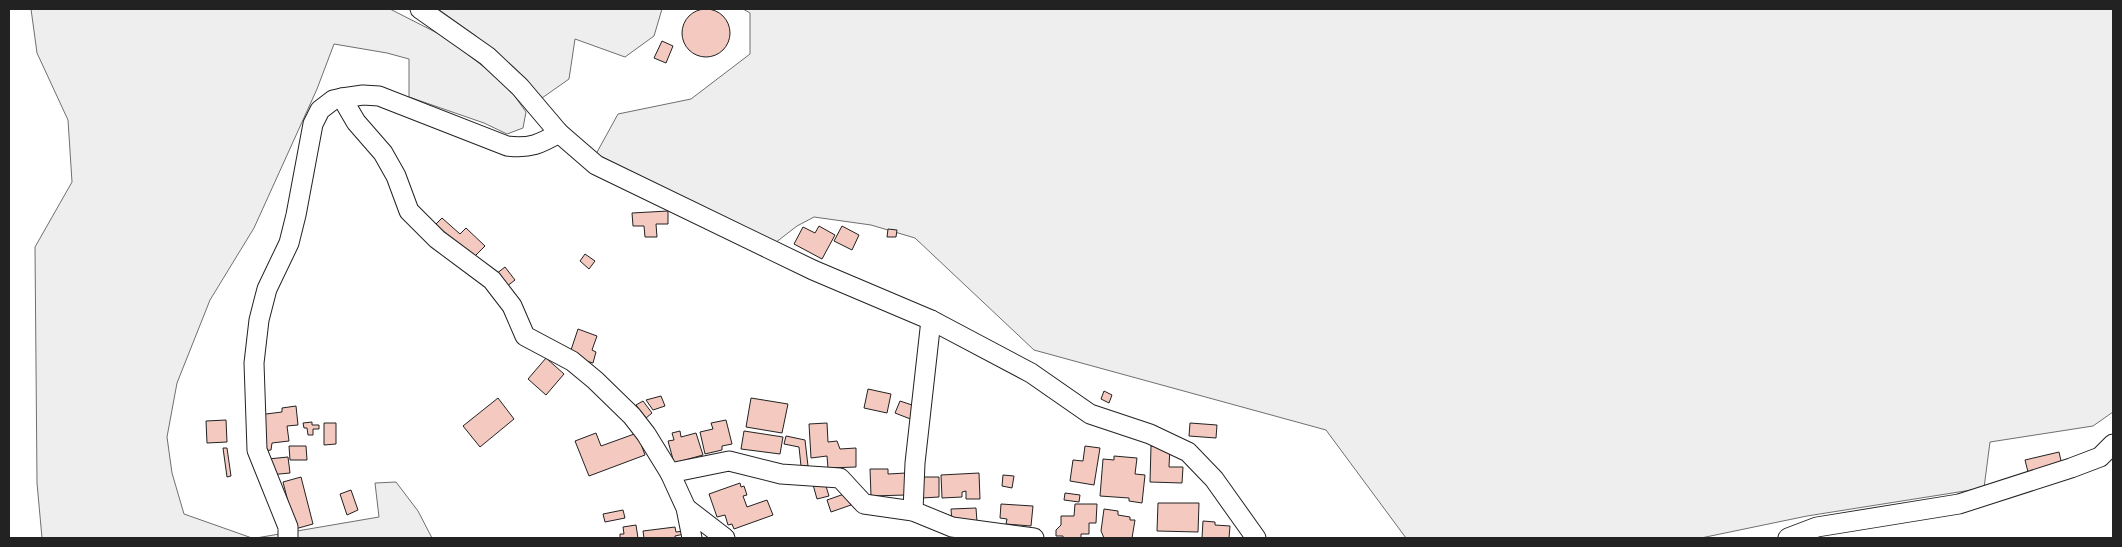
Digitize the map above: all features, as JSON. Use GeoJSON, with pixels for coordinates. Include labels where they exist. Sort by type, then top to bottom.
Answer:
{"type":"FeatureCollection","features":[{"type":"Feature","properties":{"kind":"street"},"geometry":{"type":"LineString","coordinates":[[420,9],[487,56],[520,87],[559,133],[596,165],[813,270],[931,320],[1031,374],[1090,414],[1150,434],[1188,452],[1214,479],[1256,538]]}},
{"type":"Feature","properties":{"kind":"street"},"geometry":{"type":"LineString","coordinates":[[288,538],[288,527],[257,450],[254,363],[259,320],[266,289],[289,243],[296,215],[312,124],[320,110],[333,100],[363,94],[379,96],[507,146],[519,148],[538,145],[559,133]]}},
{"type":"Feature","properties":{"kind":"street"},"geometry":{"type":"LineString","coordinates":[[342,98],[356,122],[383,153],[396,176],[408,211],[437,239],[492,280],[512,306],[525,336],[572,361],[632,416],[646,434],[670,473],[686,508],[692,538]]}},
{"type":"Feature","properties":{"kind":"street"},"geometry":{"type":"LineString","coordinates":[[913,511],[915,463],[931,320]]}},
{"type":"Feature","properties":{"kind":"street"},"geometry":{"type":"LineString","coordinates":[[1788,538],[1817,528],[1959,504],[2100,457],[2113,444]]}},
{"type":"Feature","properties":{"kind":"street"},"geometry":{"type":"LineString","coordinates":[[670,473],[729,461],[781,474],[840,478],[864,504],[913,511],[952,532],[1034,538]]}},
{"type":"Feature","properties":{"kind":"street"},"geometry":{"type":"LineString","coordinates":[[686,508],[725,538]]}},
{"type":"Feature","properties":{"kind":"shaded area"},"geometry":{"type":"Polygon","coordinates":[[[31,9],[390,9],[445,37],[506,84],[526,112],[523,128],[507,134],[484,123],[409,97],[409,59],[387,53],[334,44],[317,89],[254,228],[210,300],[177,383],[167,437],[172,473],[184,514],[252,538],[42,538],[37,483],[35,247],[72,182],[68,120],[37,53],[31,9]]]}},
{"type":"Feature","properties":{"kind":"shaded area"},"geometry":{"type":"Polygon","coordinates":[[[438,9],[662,9],[654,36],[625,57],[575,39],[569,79],[542,98],[476,36],[438,9]]]}},
{"type":"Feature","properties":{"kind":"shaded area"},"geometry":{"type":"Polygon","coordinates":[[[743,9],[2113,9],[2113,412],[2093,426],[1990,442],[1984,488],[1807,516],[1701,538],[1406,538],[1326,430],[1034,350],[915,238],[871,225],[814,217],[797,226],[775,243],[596,154],[618,114],[691,99],[750,54],[750,13],[743,9]]]}},
{"type":"Feature","properties":{"kind":"shaded area"},"geometry":{"type":"Polygon","coordinates":[[[396,482],[418,511],[432,538],[256,538],[379,517],[375,483],[396,482]]]}},
{"type":"Feature","properties":{"kind":"building"},"geometry":{"type":"Polygon","coordinates":[[[701,9],[711,9],[720,13],[726,19],[729,24],[729,42],[720,53],[711,57],[701,57],[692,53],[686,47],[682,38],[682,28],[686,19],[692,13],[701,9]]]}},
{"type":"Feature","properties":{"kind":"building"},"geometry":{"type":"Polygon","coordinates":[[[662,41],[673,46],[666,63],[654,58],[662,41]]]}},
{"type":"Feature","properties":{"kind":"building"},"geometry":{"type":"Polygon","coordinates":[[[668,211],[668,224],[656,224],[657,237],[645,237],[644,226],[633,226],[632,213],[668,211]]]}},
{"type":"Feature","properties":{"kind":"building"},"geometry":{"type":"Polygon","coordinates":[[[442,218],[460,234],[466,228],[485,246],[472,259],[436,224],[442,218]]]}},
{"type":"Feature","properties":{"kind":"building"},"geometry":{"type":"Polygon","coordinates":[[[819,226],[835,235],[822,259],[794,244],[803,227],[815,233],[819,226]]]}},
{"type":"Feature","properties":{"kind":"building"},"geometry":{"type":"Polygon","coordinates":[[[842,226],[859,235],[852,250],[834,241],[842,226]]]}},
{"type":"Feature","properties":{"kind":"building"},"geometry":{"type":"Polygon","coordinates":[[[888,229],[897,230],[896,237],[887,237],[888,229]]]}},
{"type":"Feature","properties":{"kind":"building"},"geometry":{"type":"Polygon","coordinates":[[[585,254],[595,261],[589,269],[580,261],[585,254]]]}},
{"type":"Feature","properties":{"kind":"building"},"geometry":{"type":"Polygon","coordinates":[[[505,267],[515,280],[506,287],[496,274],[505,267]]]}},
{"type":"Feature","properties":{"kind":"building"},"geometry":{"type":"Polygon","coordinates":[[[578,329],[597,336],[592,350],[596,352],[593,363],[569,356],[578,329]]]}},
{"type":"Feature","properties":{"kind":"building"},"geometry":{"type":"Polygon","coordinates":[[[546,358],[564,374],[546,395],[528,379],[546,358]]]}},
{"type":"Feature","properties":{"kind":"building"},"geometry":{"type":"Polygon","coordinates":[[[868,389],[891,394],[887,413],[864,408],[868,389]]]}},
{"type":"Feature","properties":{"kind":"building"},"geometry":{"type":"Polygon","coordinates":[[[1104,391],[1112,395],[1109,403],[1101,399],[1104,391]]]}},
{"type":"Feature","properties":{"kind":"building"},"geometry":{"type":"Polygon","coordinates":[[[661,396],[665,406],[653,410],[646,400],[661,396]]]}},
{"type":"Feature","properties":{"kind":"building"},"geometry":{"type":"Polygon","coordinates":[[[498,398],[514,419],[480,447],[463,426],[498,398]]]}},
{"type":"Feature","properties":{"kind":"building"},"geometry":{"type":"Polygon","coordinates":[[[751,398],[788,404],[782,433],[746,427],[751,398]]]}},
{"type":"Feature","properties":{"kind":"building"},"geometry":{"type":"Polygon","coordinates":[[[643,401],[652,413],[646,418],[636,405],[643,401]]]}},
{"type":"Feature","properties":{"kind":"building"},"geometry":{"type":"Polygon","coordinates":[[[900,401],[918,407],[913,420],[895,413],[900,401]]]}},
{"type":"Feature","properties":{"kind":"building"},"geometry":{"type":"Polygon","coordinates":[[[296,406],[298,425],[287,426],[289,441],[272,443],[271,450],[263,451],[258,415],[282,412],[282,408],[296,406]]]}},
{"type":"Feature","properties":{"kind":"building"},"geometry":{"type":"Polygon","coordinates":[[[226,420],[227,442],[207,443],[206,421],[226,420]]]}},
{"type":"Feature","properties":{"kind":"building"},"geometry":{"type":"Polygon","coordinates":[[[726,420],[732,444],[722,446],[722,450],[705,454],[700,432],[713,429],[711,423],[726,420]]]}},
{"type":"Feature","properties":{"kind":"building"},"geometry":{"type":"Polygon","coordinates":[[[312,422],[312,425],[319,425],[319,429],[313,429],[313,435],[308,435],[307,428],[304,428],[303,423],[312,422]]]}},
{"type":"Feature","properties":{"kind":"building"},"geometry":{"type":"Polygon","coordinates":[[[324,423],[336,423],[336,444],[324,445],[324,423]]]}},
{"type":"Feature","properties":{"kind":"building"},"geometry":{"type":"Polygon","coordinates":[[[827,423],[828,442],[837,441],[840,449],[856,448],[856,467],[828,468],[827,456],[811,458],[809,424],[827,423]]]}},
{"type":"Feature","properties":{"kind":"building"},"geometry":{"type":"Polygon","coordinates":[[[1190,423],[1217,425],[1216,438],[1189,436],[1190,423]]]}},
{"type":"Feature","properties":{"kind":"building"},"geometry":{"type":"Polygon","coordinates":[[[680,431],[681,437],[696,433],[703,455],[674,463],[668,441],[674,440],[672,433],[680,431]]]}},
{"type":"Feature","properties":{"kind":"building"},"geometry":{"type":"Polygon","coordinates":[[[744,431],[783,437],[780,454],[741,449],[744,431]]]}},
{"type":"Feature","properties":{"kind":"building"},"geometry":{"type":"Polygon","coordinates":[[[596,433],[601,446],[637,433],[645,455],[589,476],[575,441],[596,433]]]}},
{"type":"Feature","properties":{"kind":"building"},"geometry":{"type":"Polygon","coordinates":[[[786,436],[805,440],[808,466],[801,466],[799,447],[784,444],[786,436]]]}},
{"type":"Feature","properties":{"kind":"building"},"geometry":{"type":"Polygon","coordinates":[[[289,446],[306,446],[307,460],[290,460],[289,446]]]}},
{"type":"Feature","properties":{"kind":"building"},"geometry":{"type":"Polygon","coordinates":[[[1085,446],[1100,448],[1094,485],[1070,481],[1073,460],[1083,461],[1085,446]]]}},
{"type":"Feature","properties":{"kind":"building"},"geometry":{"type":"Polygon","coordinates":[[[1151,446],[1170,446],[1169,467],[1183,467],[1182,483],[1150,482],[1151,446]]]}},
{"type":"Feature","properties":{"kind":"building"},"geometry":{"type":"Polygon","coordinates":[[[223,448],[227,448],[231,476],[227,477],[223,448]]]}},
{"type":"Feature","properties":{"kind":"building"},"geometry":{"type":"Polygon","coordinates":[[[2059,452],[2062,465],[2028,472],[2025,460],[2059,452]]]}},
{"type":"Feature","properties":{"kind":"building"},"geometry":{"type":"Polygon","coordinates":[[[1114,456],[1137,458],[1135,474],[1145,475],[1142,503],[1129,501],[1129,498],[1100,496],[1103,459],[1114,460],[1114,456]]]}},
{"type":"Feature","properties":{"kind":"building"},"geometry":{"type":"Polygon","coordinates":[[[288,457],[290,473],[269,475],[268,459],[288,457]]]}},
{"type":"Feature","properties":{"kind":"building"},"geometry":{"type":"Polygon","coordinates":[[[870,469],[888,469],[888,474],[906,473],[906,495],[871,496],[870,469]]]}},
{"type":"Feature","properties":{"kind":"building"},"geometry":{"type":"Polygon","coordinates":[[[979,473],[980,499],[966,499],[966,491],[962,492],[962,497],[942,498],[941,475],[979,473]]]}},
{"type":"Feature","properties":{"kind":"building"},"geometry":{"type":"Polygon","coordinates":[[[1003,475],[1014,476],[1012,488],[1002,486],[1003,475]]]}},
{"type":"Feature","properties":{"kind":"building"},"geometry":{"type":"Polygon","coordinates":[[[301,477],[313,524],[295,529],[283,482],[301,477]]]}},
{"type":"Feature","properties":{"kind":"building"},"geometry":{"type":"Polygon","coordinates":[[[921,477],[939,477],[939,497],[922,498],[921,477]]]}},
{"type":"Feature","properties":{"kind":"building"},"geometry":{"type":"Polygon","coordinates":[[[812,481],[825,483],[829,496],[817,499],[812,481]]]}},
{"type":"Feature","properties":{"kind":"building"},"geometry":{"type":"Polygon","coordinates":[[[740,483],[741,487],[744,486],[747,495],[743,496],[747,507],[767,500],[773,515],[734,529],[732,524],[728,525],[725,515],[717,517],[709,494],[740,483]]]}},
{"type":"Feature","properties":{"kind":"building"},"geometry":{"type":"Polygon","coordinates":[[[351,490],[358,510],[347,515],[340,494],[351,490]]]}},
{"type":"Feature","properties":{"kind":"building"},"geometry":{"type":"Polygon","coordinates":[[[847,493],[851,505],[831,512],[827,500],[847,493]]]}},
{"type":"Feature","properties":{"kind":"building"},"geometry":{"type":"Polygon","coordinates":[[[1065,493],[1080,495],[1079,502],[1064,500],[1065,493]]]}},
{"type":"Feature","properties":{"kind":"building"},"geometry":{"type":"Polygon","coordinates":[[[1158,503],[1199,503],[1198,532],[1157,531],[1158,503]]]}},
{"type":"Feature","properties":{"kind":"building"},"geometry":{"type":"Polygon","coordinates":[[[1001,504],[1033,506],[1031,526],[1006,524],[1007,519],[1000,518],[1001,504]]]}},
{"type":"Feature","properties":{"kind":"building"},"geometry":{"type":"Polygon","coordinates":[[[1075,504],[1097,504],[1096,523],[1089,523],[1089,534],[1081,534],[1081,538],[1056,536],[1056,530],[1061,525],[1061,516],[1074,516],[1075,504]]]}},
{"type":"Feature","properties":{"kind":"building"},"geometry":{"type":"Polygon","coordinates":[[[976,508],[977,522],[952,523],[951,509],[976,508]]]}},
{"type":"Feature","properties":{"kind":"building"},"geometry":{"type":"Polygon","coordinates":[[[1104,509],[1118,511],[1118,515],[1135,520],[1132,538],[1104,538],[1101,531],[1104,509]]]}},
{"type":"Feature","properties":{"kind":"building"},"geometry":{"type":"Polygon","coordinates":[[[623,510],[625,518],[605,522],[603,514],[623,510]]]}},
{"type":"Feature","properties":{"kind":"building"},"geometry":{"type":"Polygon","coordinates":[[[1203,521],[1215,522],[1215,525],[1230,526],[1229,538],[1202,538],[1203,521]]]}},
{"type":"Feature","properties":{"kind":"building"},"geometry":{"type":"Polygon","coordinates":[[[636,525],[638,538],[620,538],[620,534],[624,534],[623,527],[636,525]]]}},
{"type":"Feature","properties":{"kind":"building"},"geometry":{"type":"Polygon","coordinates":[[[675,527],[676,532],[684,531],[684,534],[675,536],[675,538],[644,538],[643,531],[675,527]]]}}]}
